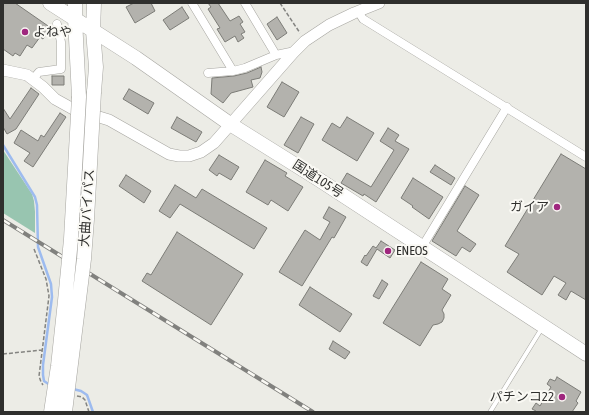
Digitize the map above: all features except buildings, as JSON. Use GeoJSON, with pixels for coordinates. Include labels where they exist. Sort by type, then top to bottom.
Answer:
{"type":"FeatureCollection","features":[{"type":"Feature","properties":{"kind":"highway","name":"国道105号"},"geometry":{"type":"LineString","coordinates":[[50,3],[136,58],[230,124],[318,179],[586,354]]}},
{"type":"Feature","properties":{"kind":"highway","name":"大曲バイパス"},"geometry":{"type":"LineString","coordinates":[[51,412],[66,293],[79,97],[75,3]]}},
{"type":"Feature","properties":{"kind":"highway","name":"大曲バイパス"},"geometry":{"type":"LineString","coordinates":[[65,412],[84,259],[88,212],[96,67],[94,3]]}},
{"type":"Feature","properties":{"kind":"street"},"geometry":{"type":"LineString","coordinates":[[245,3],[276,55]]}},
{"type":"Feature","properties":{"kind":"street"},"geometry":{"type":"LineString","coordinates":[[3,70],[27,75],[43,86],[55,99],[73,109],[110,120],[169,154],[189,156],[200,152],[214,143],[305,41],[329,25],[379,3]]}},
{"type":"Feature","properties":{"kind":"street"},"geometry":{"type":"LineString","coordinates":[[194,4],[234,71]]}},
{"type":"Feature","properties":{"kind":"street"},"geometry":{"type":"LineString","coordinates":[[358,11],[363,19],[586,157]]}},
{"type":"Feature","properties":{"kind":"street"},"geometry":{"type":"LineString","coordinates":[[33,80],[39,72],[61,69],[61,42],[57,24]]}},
{"type":"Feature","properties":{"kind":"street"},"geometry":{"type":"LineString","coordinates":[[208,73],[234,71],[276,55],[295,51]]}},
{"type":"Feature","properties":{"kind":"street"},"geometry":{"type":"LineString","coordinates":[[422,247],[507,107]]}},
{"type":"Feature","properties":{"kind":"lane"},"geometry":{"type":"LineString","coordinates":[[490,412],[543,326]]}},
{"type":"Feature","properties":{"kind":"path"},"geometry":{"type":"LineString","coordinates":[[280,3],[305,41]]}},
{"type":"Feature","properties":{"kind":"path"},"geometry":{"type":"LineString","coordinates":[[3,354],[42,350]]}},
{"type":"Feature","properties":{"kind":"green space"},"geometry":{"type":"Polygon","coordinates":[[[3,150],[32,194],[35,212],[35,233],[3,213],[3,150]]]}},
{"type":"Feature","properties":{"kind":"waterway"},"geometry":{"type":"LineString","coordinates":[[3,145],[35,197],[37,205],[38,247],[51,284],[52,297],[43,365],[44,381],[50,385]]}},
{"type":"Feature","properties":{"kind":"waterway"},"geometry":{"type":"LineString","coordinates":[[73,389],[81,391],[87,395],[93,412]]}},
{"type":"Feature","properties":{"kind":"railway"},"geometry":{"type":"LineString","coordinates":[[3,220],[313,412]]}},
{"type":"Feature","properties":{"kind":"place","name":"よねや"},"geometry":{"type":"Point","coordinates":[25,32]}},
{"type":"Feature","properties":{"kind":"place","name":"ガイア"},"geometry":{"type":"Point","coordinates":[557,207]}},
{"type":"Feature","properties":{"kind":"place","name":"ENEOS"},"geometry":{"type":"Point","coordinates":[388,251]}},
{"type":"Feature","properties":{"kind":"place","name":"パチンコ22"},"geometry":{"type":"Point","coordinates":[562,397]}}]}
